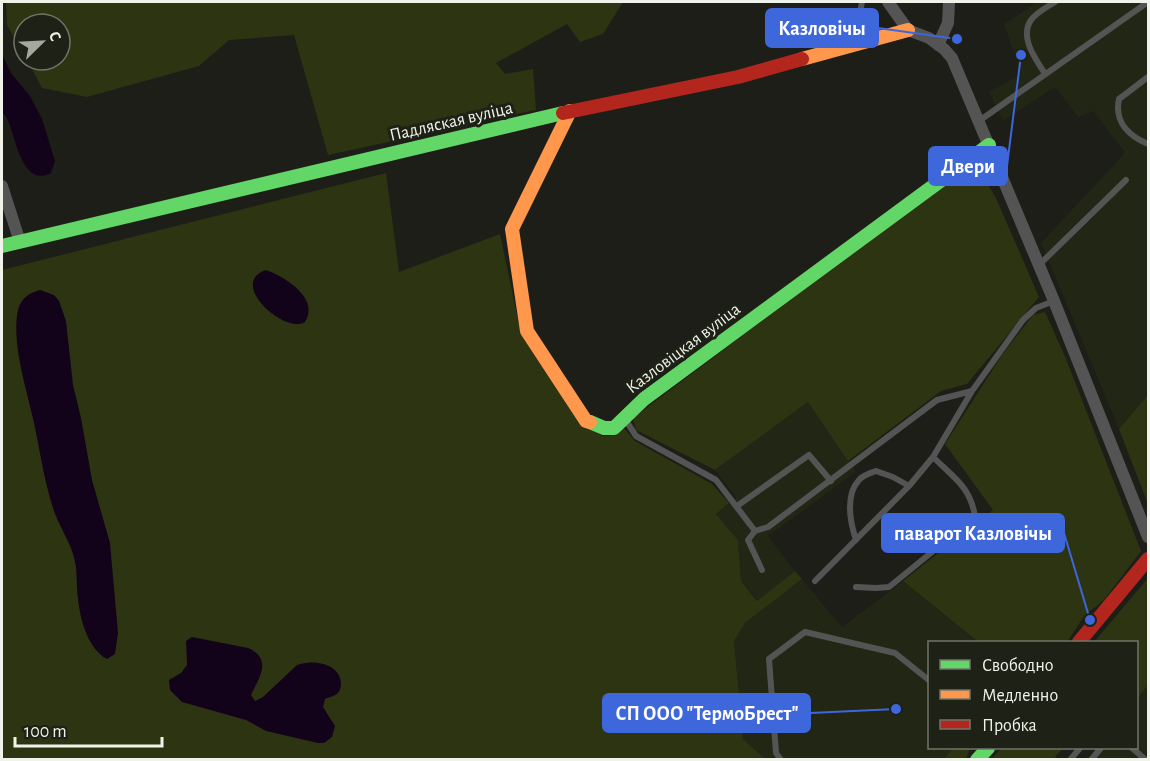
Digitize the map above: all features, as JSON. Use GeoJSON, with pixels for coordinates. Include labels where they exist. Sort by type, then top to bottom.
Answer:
{"type":"FeatureCollection","features":[{"type":"Feature","properties":{"kind":"street"},"geometry":{"type":"LineString","coordinates":[[888,2],[908,30],[922,34],[952,58],[1054,301],[1149,537]]}},
{"type":"Feature","properties":{"kind":"street"},"geometry":{"type":"LineString","coordinates":[[938,45],[950,15],[949,2]]}},
{"type":"Feature","properties":{"kind":"street","name":"Падляская вуліца"},"geometry":{"type":"LineString","coordinates":[[2,246],[570,111],[738,77],[908,30]]}},
{"type":"Feature","properties":{"kind":"street","name":"Казловіцкая вуліца"},"geometry":{"type":"LineString","coordinates":[[570,111],[512,229],[527,331],[586,421],[604,428],[614,428],[644,399],[989,145]]}},
{"type":"Feature","properties":{"kind":"street"},"geometry":{"type":"LineString","coordinates":[[2,186],[4,200],[20,242]]}},
{"type":"Feature","properties":{"kind":"street"},"geometry":{"type":"LineString","coordinates":[[1080,641],[1149,559]]}},
{"type":"Feature","properties":{"kind":"lane"},"geometry":{"type":"LineString","coordinates":[[853,46],[862,2]]}},
{"type":"Feature","properties":{"kind":"lane"},"geometry":{"type":"LineString","coordinates":[[1045,74],[1030,50],[1027,35],[1031,20],[1055,2]]}},
{"type":"Feature","properties":{"kind":"lane"},"geometry":{"type":"LineString","coordinates":[[979,121],[1149,2]]}},
{"type":"Feature","properties":{"kind":"lane"},"geometry":{"type":"LineString","coordinates":[[801,25],[824,22],[858,24],[891,35]]}},
{"type":"Feature","properties":{"kind":"lane"},"geometry":{"type":"LineString","coordinates":[[1149,77],[1119,99],[1117,107],[1125,129],[1135,138],[1149,144]]}},
{"type":"Feature","properties":{"kind":"lane"},"geometry":{"type":"LineString","coordinates":[[1039,265],[1126,180]]}},
{"type":"Feature","properties":{"kind":"lane"},"geometry":{"type":"LineString","coordinates":[[815,581],[909,486],[933,457],[972,390],[1023,320],[1036,308],[1054,301]]}},
{"type":"Feature","properties":{"kind":"lane"},"geometry":{"type":"LineString","coordinates":[[762,570],[748,540],[755,531],[768,527],[937,400],[972,390]]}},
{"type":"Feature","properties":{"kind":"lane"},"geometry":{"type":"LineString","coordinates":[[624,419],[636,436],[716,480],[755,531]]}},
{"type":"Feature","properties":{"kind":"lane"},"geometry":{"type":"LineString","coordinates":[[737,506],[809,455],[831,481]]}},
{"type":"Feature","properties":{"kind":"lane"},"geometry":{"type":"LineString","coordinates":[[856,587],[889,586],[975,517],[973,502],[965,489],[933,457]]}},
{"type":"Feature","properties":{"kind":"lane"},"geometry":{"type":"LineString","coordinates":[[856,540],[852,529],[850,506],[852,491],[861,478],[876,471],[909,486]]}},
{"type":"Feature","properties":{"kind":"lane"},"geometry":{"type":"LineString","coordinates":[[781,759],[776,753],[769,659],[805,632],[895,653],[928,679]]}},
{"type":"Feature","properties":{"kind":"shaded area"},"geometry":{"type":"Polygon","coordinates":[[[1038,2],[1148,2],[1148,395],[1119,429],[1041,243],[1125,153],[1093,111],[1078,117],[1055,87],[1003,121],[989,92],[1021,74],[1004,24],[1038,2]]]}},
{"type":"Feature","properties":{"kind":"shaded area"},"geometry":{"type":"Polygon","coordinates":[[[2,54],[11,73],[30,96],[42,119],[55,161],[51,173],[41,176],[34,174],[22,160],[2,111],[2,54]]]}},
{"type":"Feature","properties":{"kind":"shaded area"},"geometry":{"type":"Polygon","coordinates":[[[266,270],[291,283],[304,297],[308,305],[305,322],[296,324],[285,321],[263,306],[256,296],[253,285],[256,276],[266,270]]]}},
{"type":"Feature","properties":{"kind":"shaded area"},"geometry":{"type":"Polygon","coordinates":[[[40,290],[54,295],[59,301],[66,321],[73,385],[92,480],[110,543],[118,633],[115,654],[107,659],[90,641],[83,624],[78,599],[75,560],[50,497],[18,352],[16,323],[18,310],[26,297],[40,290]]]}},
{"type":"Feature","properties":{"kind":"shaded area"},"geometry":{"type":"Polygon","coordinates":[[[808,402],[856,472],[768,536],[795,571],[758,601],[741,581],[738,540],[716,514],[736,497],[715,470],[808,402]]]}},
{"type":"Feature","properties":{"kind":"shaded area"},"geometry":{"type":"Polygon","coordinates":[[[802,579],[842,627],[903,581],[976,641],[928,641],[928,749],[952,749],[944,759],[765,759],[743,739],[734,641],[745,623],[802,579]]]}},
{"type":"Feature","properties":{"kind":"shaded area"},"geometry":{"type":"Polygon","coordinates":[[[192,637],[248,648],[256,652],[262,663],[262,669],[251,695],[255,701],[263,697],[297,665],[310,662],[331,667],[336,671],[341,683],[338,693],[325,699],[323,707],[335,726],[332,737],[324,743],[318,743],[266,731],[246,720],[182,702],[170,690],[169,680],[181,673],[187,665],[186,641],[192,637]]]}},
{"type":"Feature","properties":{"kind":"shaded area"},"geometry":{"type":"Polygon","coordinates":[[[1148,685],[1148,759],[1086,760],[1095,749],[1138,749],[1138,698],[1148,685]]]}},
{"type":"Feature","properties":{"kind":"green space"},"geometry":{"type":"Polygon","coordinates":[[[6,2],[623,2],[603,34],[580,42],[567,24],[496,63],[505,74],[533,69],[536,110],[328,155],[294,35],[229,40],[199,66],[87,97],[42,88],[33,72],[72,72],[72,12],[12,12],[12,34],[7,25],[6,2]]]}},
{"type":"Feature","properties":{"kind":"green space"},"geometry":{"type":"Polygon","coordinates":[[[974,161],[996,198],[1039,297],[967,384],[941,391],[848,461],[808,402],[715,470],[636,430],[633,418],[974,161]]]}},
{"type":"Feature","properties":{"kind":"green space"},"geometry":{"type":"Polygon","coordinates":[[[386,173],[399,272],[500,234],[520,329],[580,421],[602,436],[614,435],[624,428],[635,441],[712,484],[729,503],[716,514],[738,540],[741,581],[757,601],[795,571],[802,579],[745,623],[734,641],[743,739],[765,759],[2,760],[2,270],[386,173]]]}},
{"type":"Feature","properties":{"kind":"green space"},"geometry":{"type":"Polygon","coordinates":[[[1045,312],[1066,359],[1141,551],[1104,600],[1085,615],[1068,641],[977,641],[903,581],[993,510],[945,444],[1002,355],[1033,315],[1045,312]]]}},
{"type":"Feature","properties":{"kind":"green space"},"geometry":{"type":"Polygon","coordinates":[[[1148,395],[1148,504],[1119,429],[1148,395]]]}},
{"type":"Feature","properties":{"kind":"green space"},"geometry":{"type":"Polygon","coordinates":[[[1148,578],[1148,685],[1138,698],[1138,641],[1095,641],[1148,578]]]}},
{"type":"Feature","properties":{"kind":"green space"},"geometry":{"type":"Polygon","coordinates":[[[952,749],[970,749],[966,759],[944,759],[952,749]]]}},
{"type":"Feature","properties":{"kind":"green space"},"geometry":{"type":"Polygon","coordinates":[[[1001,749],[1062,749],[1055,757],[1057,759],[991,759],[1001,749]]]}},
{"type":"Feature","properties":{"kind":"traffic: fast"},"geometry":{"type":"LineString","coordinates":[[2,246],[563,113]]}},
{"type":"Feature","properties":{"kind":"traffic: fast"},"geometry":{"type":"LineString","coordinates":[[590,422],[604,428],[614,428],[644,399],[989,145]]}},
{"type":"Feature","properties":{"kind":"traffic: fast"},"geometry":{"type":"LineString","coordinates":[[977,760],[987,749]]}},
{"type":"Feature","properties":{"kind":"traffic: slow"},"geometry":{"type":"LineString","coordinates":[[802,59],[908,30]]}},
{"type":"Feature","properties":{"kind":"traffic: slow"},"geometry":{"type":"LineString","coordinates":[[570,111],[512,229],[527,331],[586,421],[590,422]]}},
{"type":"Feature","properties":{"kind":"traffic: jam"},"geometry":{"type":"LineString","coordinates":[[563,113],[738,77],[802,59]]}},
{"type":"Feature","properties":{"kind":"traffic: jam"},"geometry":{"type":"LineString","coordinates":[[1080,641],[1148,559]]}},
{"type":"Feature","properties":{"kind":"place","name":"Казловічы"},"geometry":{"type":"Point","coordinates":[957,39]}},
{"type":"Feature","properties":{"kind":"place","name":"Двери"},"geometry":{"type":"Point","coordinates":[1021,55]}},
{"type":"Feature","properties":{"kind":"place","name":"паварот Казловічы"},"geometry":{"type":"Point","coordinates":[1090,620]}},
{"type":"Feature","properties":{"kind":"place","name":"СП ООО \"ТермоБрест\""},"geometry":{"type":"Point","coordinates":[896,709]}}]}
